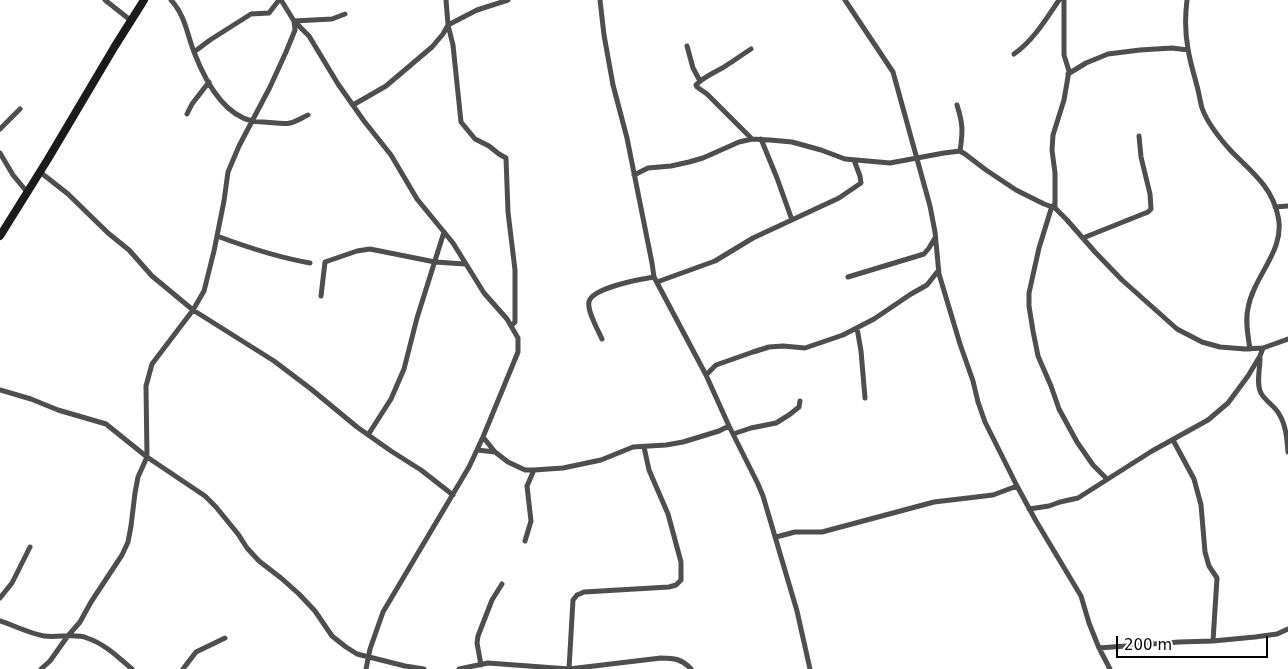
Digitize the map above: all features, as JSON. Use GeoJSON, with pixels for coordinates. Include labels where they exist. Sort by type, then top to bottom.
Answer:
{"type":"FeatureCollection","features":[{"type":"Feature","properties":{"kind":"street"},"geometry":{"type":"LineString","coordinates":[[105,0],[130,21]]}},
{"type":"Feature","properties":{"kind":"street"},"geometry":{"type":"LineString","coordinates":[[0,236],[144,0]]}},
{"type":"Feature","properties":{"kind":"street"},"geometry":{"type":"LineString","coordinates":[[171,0],[183,18],[194,52],[208,82],[217,98],[230,110],[240,117],[252,121],[290,123],[308,115]]}},
{"type":"Feature","properties":{"kind":"street"},"geometry":{"type":"LineString","coordinates":[[194,52],[251,14],[269,13],[280,0],[294,21],[309,36],[338,84],[391,155],[417,199],[453,243],[484,293],[508,319],[518,338],[518,352],[483,437],[453,494],[383,612],[368,656],[366,669]]}},
{"type":"Feature","properties":{"kind":"street"},"geometry":{"type":"LineString","coordinates":[[446,0],[462,122],[475,138],[506,158],[508,212],[515,270],[516,317],[515,322],[511,326]]}},
{"type":"Feature","properties":{"kind":"street"},"geometry":{"type":"LineString","coordinates":[[353,105],[386,86],[432,47],[448,25],[477,10],[508,0]]}},
{"type":"Feature","properties":{"kind":"street"},"geometry":{"type":"LineString","coordinates":[[600,0],[613,85],[627,138],[655,279],[706,375],[758,484],[776,537],[797,611],[810,669]]}},
{"type":"Feature","properties":{"kind":"street"},"geometry":{"type":"LineString","coordinates":[[845,0],[893,72],[930,206],[938,271],[985,422],[1016,486],[1081,596],[1098,648],[1110,669]]}},
{"type":"Feature","properties":{"kind":"street"},"geometry":{"type":"LineString","coordinates":[[1014,54],[1030,41],[1059,0]]}},
{"type":"Feature","properties":{"kind":"street"},"geometry":{"type":"LineString","coordinates":[[1064,0],[1064,55],[1069,71],[1064,100],[1053,135],[1052,150],[1055,173],[1053,207],[1039,248],[1029,293],[1029,306],[1038,356],[1059,409],[1077,442],[1093,465],[1107,479]]}},
{"type":"Feature","properties":{"kind":"street"},"geometry":{"type":"LineString","coordinates":[[1187,0],[1185,15],[1188,50],[1202,108],[1212,128],[1232,152],[1264,183],[1278,216],[1280,234],[1274,253],[1253,291],[1248,308],[1247,329],[1250,349]]}},
{"type":"Feature","properties":{"kind":"street"},"geometry":{"type":"LineString","coordinates":[[294,21],[332,19],[345,14]]}},
{"type":"Feature","properties":{"kind":"street"},"geometry":{"type":"LineString","coordinates":[[40,669],[50,661],[80,622],[91,602],[116,566],[128,542],[134,493],[138,477],[147,457],[146,386],[152,364],[193,310],[207,284],[228,172],[286,52],[295,30],[294,21]]}},
{"type":"Feature","properties":{"kind":"street"},"geometry":{"type":"LineString","coordinates":[[687,46],[693,68],[700,81]]}},
{"type":"Feature","properties":{"kind":"street"},"geometry":{"type":"LineString","coordinates":[[1068,74],[1108,54],[1172,48],[1188,50]]}},
{"type":"Feature","properties":{"kind":"street"},"geometry":{"type":"LineString","coordinates":[[751,49],[697,83],[697,87],[712,99],[752,139]]}},
{"type":"Feature","properties":{"kind":"street"},"geometry":{"type":"LineString","coordinates":[[187,114],[208,82]]}},
{"type":"Feature","properties":{"kind":"street"},"geometry":{"type":"LineString","coordinates":[[957,105],[963,134],[960,151]]}},
{"type":"Feature","properties":{"kind":"street"},"geometry":{"type":"LineString","coordinates":[[0,129],[20,109]]}},
{"type":"Feature","properties":{"kind":"street"},"geometry":{"type":"LineString","coordinates":[[1083,238],[1148,212],[1151,208],[1139,136]]}},
{"type":"Feature","properties":{"kind":"street"},"geometry":{"type":"LineString","coordinates":[[634,175],[648,168],[671,166],[703,158],[739,142],[752,139],[792,142],[845,159],[890,163],[944,152],[960,151],[1016,190],[1053,207],[1122,280],[1177,329],[1202,342],[1220,347],[1263,348],[1288,338]]}},
{"type":"Feature","properties":{"kind":"street"},"geometry":{"type":"LineString","coordinates":[[761,139],[792,220]]}},
{"type":"Feature","properties":{"kind":"street"},"geometry":{"type":"LineString","coordinates":[[0,154],[13,175],[27,192]]}},
{"type":"Feature","properties":{"kind":"street"},"geometry":{"type":"LineString","coordinates":[[602,339],[589,309],[591,297],[628,281],[655,279],[714,261],[753,238],[839,198],[861,183],[854,160]]}},
{"type":"Feature","properties":{"kind":"street"},"geometry":{"type":"LineString","coordinates":[[40,172],[68,194],[95,222],[129,250],[152,276],[193,310],[274,361],[368,435],[453,494]]}},
{"type":"Feature","properties":{"kind":"street"},"geometry":{"type":"LineString","coordinates":[[1275,207],[1288,206]]}},
{"type":"Feature","properties":{"kind":"street"},"geometry":{"type":"LineString","coordinates":[[368,435],[391,399],[404,369],[417,318],[444,232]]}},
{"type":"Feature","properties":{"kind":"street"},"geometry":{"type":"LineString","coordinates":[[217,236],[257,251],[310,263]]}},
{"type":"Feature","properties":{"kind":"street"},"geometry":{"type":"LineString","coordinates":[[848,277],[924,254],[935,236]]}},
{"type":"Feature","properties":{"kind":"street"},"geometry":{"type":"LineString","coordinates":[[321,296],[325,262],[357,251],[370,249],[435,262],[465,264]]}},
{"type":"Feature","properties":{"kind":"street"},"geometry":{"type":"LineString","coordinates":[[706,375],[716,365],[769,347],[805,348],[831,340],[857,328],[927,285],[938,271]]}},
{"type":"Feature","properties":{"kind":"street"},"geometry":{"type":"LineString","coordinates":[[857,328],[866,398]]}},
{"type":"Feature","properties":{"kind":"street"},"geometry":{"type":"LineString","coordinates":[[1029,509],[1050,506],[1078,498],[1152,451],[1208,420],[1228,403],[1248,376],[1263,348]]}},
{"type":"Feature","properties":{"kind":"street"},"geometry":{"type":"LineString","coordinates":[[1260,356],[1259,383],[1261,393],[1279,414],[1284,426],[1288,452]]}},
{"type":"Feature","properties":{"kind":"street"},"geometry":{"type":"LineString","coordinates":[[0,390],[106,424],[147,457],[205,496],[259,561],[282,578],[315,611],[332,636],[357,654],[424,669]]}},
{"type":"Feature","properties":{"kind":"street"},"geometry":{"type":"LineString","coordinates":[[733,434],[776,422],[799,407],[800,400]]}},
{"type":"Feature","properties":{"kind":"street"},"geometry":{"type":"LineString","coordinates":[[483,437],[495,452],[508,462],[525,470],[534,470],[563,468],[601,460],[634,448],[683,442],[729,426]]}},
{"type":"Feature","properties":{"kind":"street"},"geometry":{"type":"LineString","coordinates":[[1173,440],[1194,479],[1201,505],[1207,559],[1217,578],[1213,641]]}},
{"type":"Feature","properties":{"kind":"street"},"geometry":{"type":"LineString","coordinates":[[569,668],[573,600],[577,595],[584,592],[669,588],[681,580],[680,557],[668,514],[649,470],[644,447]]}},
{"type":"Feature","properties":{"kind":"street"},"geometry":{"type":"LineString","coordinates":[[477,450],[495,452]]}},
{"type":"Feature","properties":{"kind":"street"},"geometry":{"type":"LineString","coordinates":[[525,541],[530,521],[527,486],[534,470]]}},
{"type":"Feature","properties":{"kind":"street"},"geometry":{"type":"LineString","coordinates":[[776,537],[795,532],[822,532],[934,502],[993,495],[1016,486]]}},
{"type":"Feature","properties":{"kind":"street"},"geometry":{"type":"LineString","coordinates":[[0,598],[12,583],[30,547]]}},
{"type":"Feature","properties":{"kind":"street"},"geometry":{"type":"LineString","coordinates":[[481,664],[477,643],[478,636],[492,600],[502,584]]}},
{"type":"Feature","properties":{"kind":"street"},"geometry":{"type":"LineString","coordinates":[[0,620],[43,636],[85,637],[106,647],[132,669]]}},
{"type":"Feature","properties":{"kind":"street"},"geometry":{"type":"LineString","coordinates":[[1098,648],[1213,641],[1277,634],[1288,629]]}},
{"type":"Feature","properties":{"kind":"street"},"geometry":{"type":"LineString","coordinates":[[182,669],[196,652],[225,638]]}},
{"type":"Feature","properties":{"kind":"street"},"geometry":{"type":"LineString","coordinates":[[459,669],[488,663],[541,668],[569,668],[672,658],[681,660],[690,669]]}}]}
